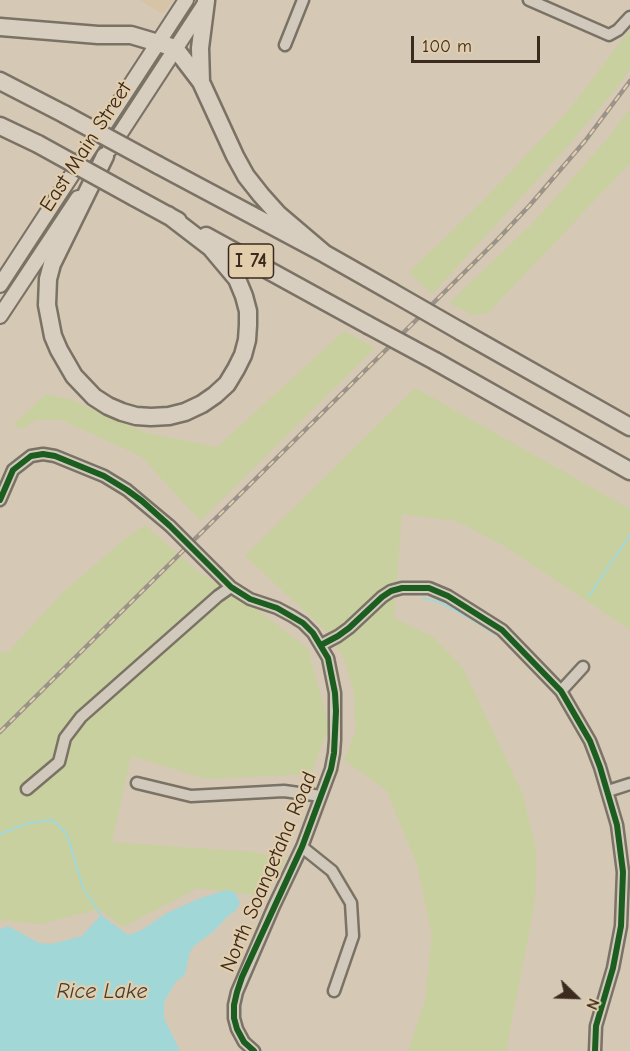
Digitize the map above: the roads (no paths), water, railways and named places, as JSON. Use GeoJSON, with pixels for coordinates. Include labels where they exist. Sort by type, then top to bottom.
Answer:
{"type":"FeatureCollection","features":[{"type":"Feature","properties":{"kind":"highway"},"geometry":{"type":"LineString","coordinates":[[201,82],[200,48],[207,0]]}},
{"type":"Feature","properties":{"kind":"highway"},"geometry":{"type":"LineString","coordinates":[[0,27],[98,35],[131,35],[175,48],[201,82],[246,176],[278,214],[325,254]]}},
{"type":"Feature","properties":{"kind":"highway","name":"I 74"},"geometry":{"type":"LineString","coordinates":[[0,81],[325,254],[630,427]]}},
{"type":"Feature","properties":{"kind":"highway","name":"I 74"},"geometry":{"type":"LineString","coordinates":[[0,126],[38,144],[435,361],[630,471]]}},
{"type":"Feature","properties":{"kind":"highway"},"geometry":{"type":"LineString","coordinates":[[105,156],[52,264],[48,279],[47,305],[52,336],[74,376],[94,397],[108,406],[136,416],[169,416],[202,405],[226,384],[243,355],[247,340],[248,311],[237,279],[211,248],[168,215]]}},
{"type":"Feature","properties":{"kind":"main road","name":"East Main Street"},"geometry":{"type":"LineString","coordinates":[[0,285],[186,0]]}},
{"type":"Feature","properties":{"kind":"main road","name":"East Main Street"},"geometry":{"type":"LineString","coordinates":[[0,316],[207,0]]}},
{"type":"Feature","properties":{"kind":"street"},"geometry":{"type":"LineString","coordinates":[[285,45],[303,0]]}},
{"type":"Feature","properties":{"kind":"street"},"geometry":{"type":"LineString","coordinates":[[529,0],[609,35],[618,30],[630,17]]}},
{"type":"Feature","properties":{"kind":"street","name":"North Soangetaha Road"},"geometry":{"type":"LineString","coordinates":[[0,500],[13,470],[31,456],[43,454],[55,456],[104,477],[128,490],[170,526],[231,587],[250,599],[277,608],[303,623],[313,633],[328,658],[336,711],[331,769],[302,847],[269,916],[237,992],[234,1012],[237,1029],[244,1042],[254,1051]]}},
{"type":"Feature","properties":{"kind":"street"},"geometry":{"type":"LineString","coordinates":[[27,789],[59,762],[65,738],[81,717],[231,587]]}},
{"type":"Feature","properties":{"kind":"street"},"geometry":{"type":"LineString","coordinates":[[321,645],[349,628],[391,591],[402,588],[429,588],[448,596],[502,630],[561,691],[590,741],[608,791],[617,825],[623,872],[623,906],[618,944],[596,1026],[596,1051]]}},
{"type":"Feature","properties":{"kind":"street"},"geometry":{"type":"LineString","coordinates":[[561,691],[583,667]]}},
{"type":"Feature","properties":{"kind":"street"},"geometry":{"type":"LineString","coordinates":[[137,783],[191,796],[284,791],[321,796]]}},
{"type":"Feature","properties":{"kind":"street"},"geometry":{"type":"LineString","coordinates":[[608,791],[630,784]]}},
{"type":"Feature","properties":{"kind":"street"},"geometry":{"type":"LineString","coordinates":[[302,847],[332,871],[351,903],[353,936],[333,991]]}},
{"type":"Feature","properties":{"kind":"water","name":"Rice Lake"},"geometry":{"type":"Polygon","coordinates":[[[226,890],[235,892],[240,903],[236,910],[214,931],[194,946],[190,952],[185,974],[175,983],[164,1002],[164,1018],[180,1051],[0,1051],[0,929],[8,926],[39,943],[52,944],[82,936],[101,915],[128,935],[140,931],[167,913],[226,890]]]}},
{"type":"Feature","properties":{"kind":"waterway"},"geometry":{"type":"LineString","coordinates":[[589,596],[630,535]]}},
{"type":"Feature","properties":{"kind":"waterway"},"geometry":{"type":"LineString","coordinates":[[423,598],[439,602],[495,634]]}},
{"type":"Feature","properties":{"kind":"waterway"},"geometry":{"type":"LineString","coordinates":[[0,834],[28,823],[53,820],[67,834],[83,888],[101,915]]}},
{"type":"Feature","properties":{"kind":"railway"},"geometry":{"type":"LineString","coordinates":[[0,732],[498,239],[585,141],[630,81]]}}]}
